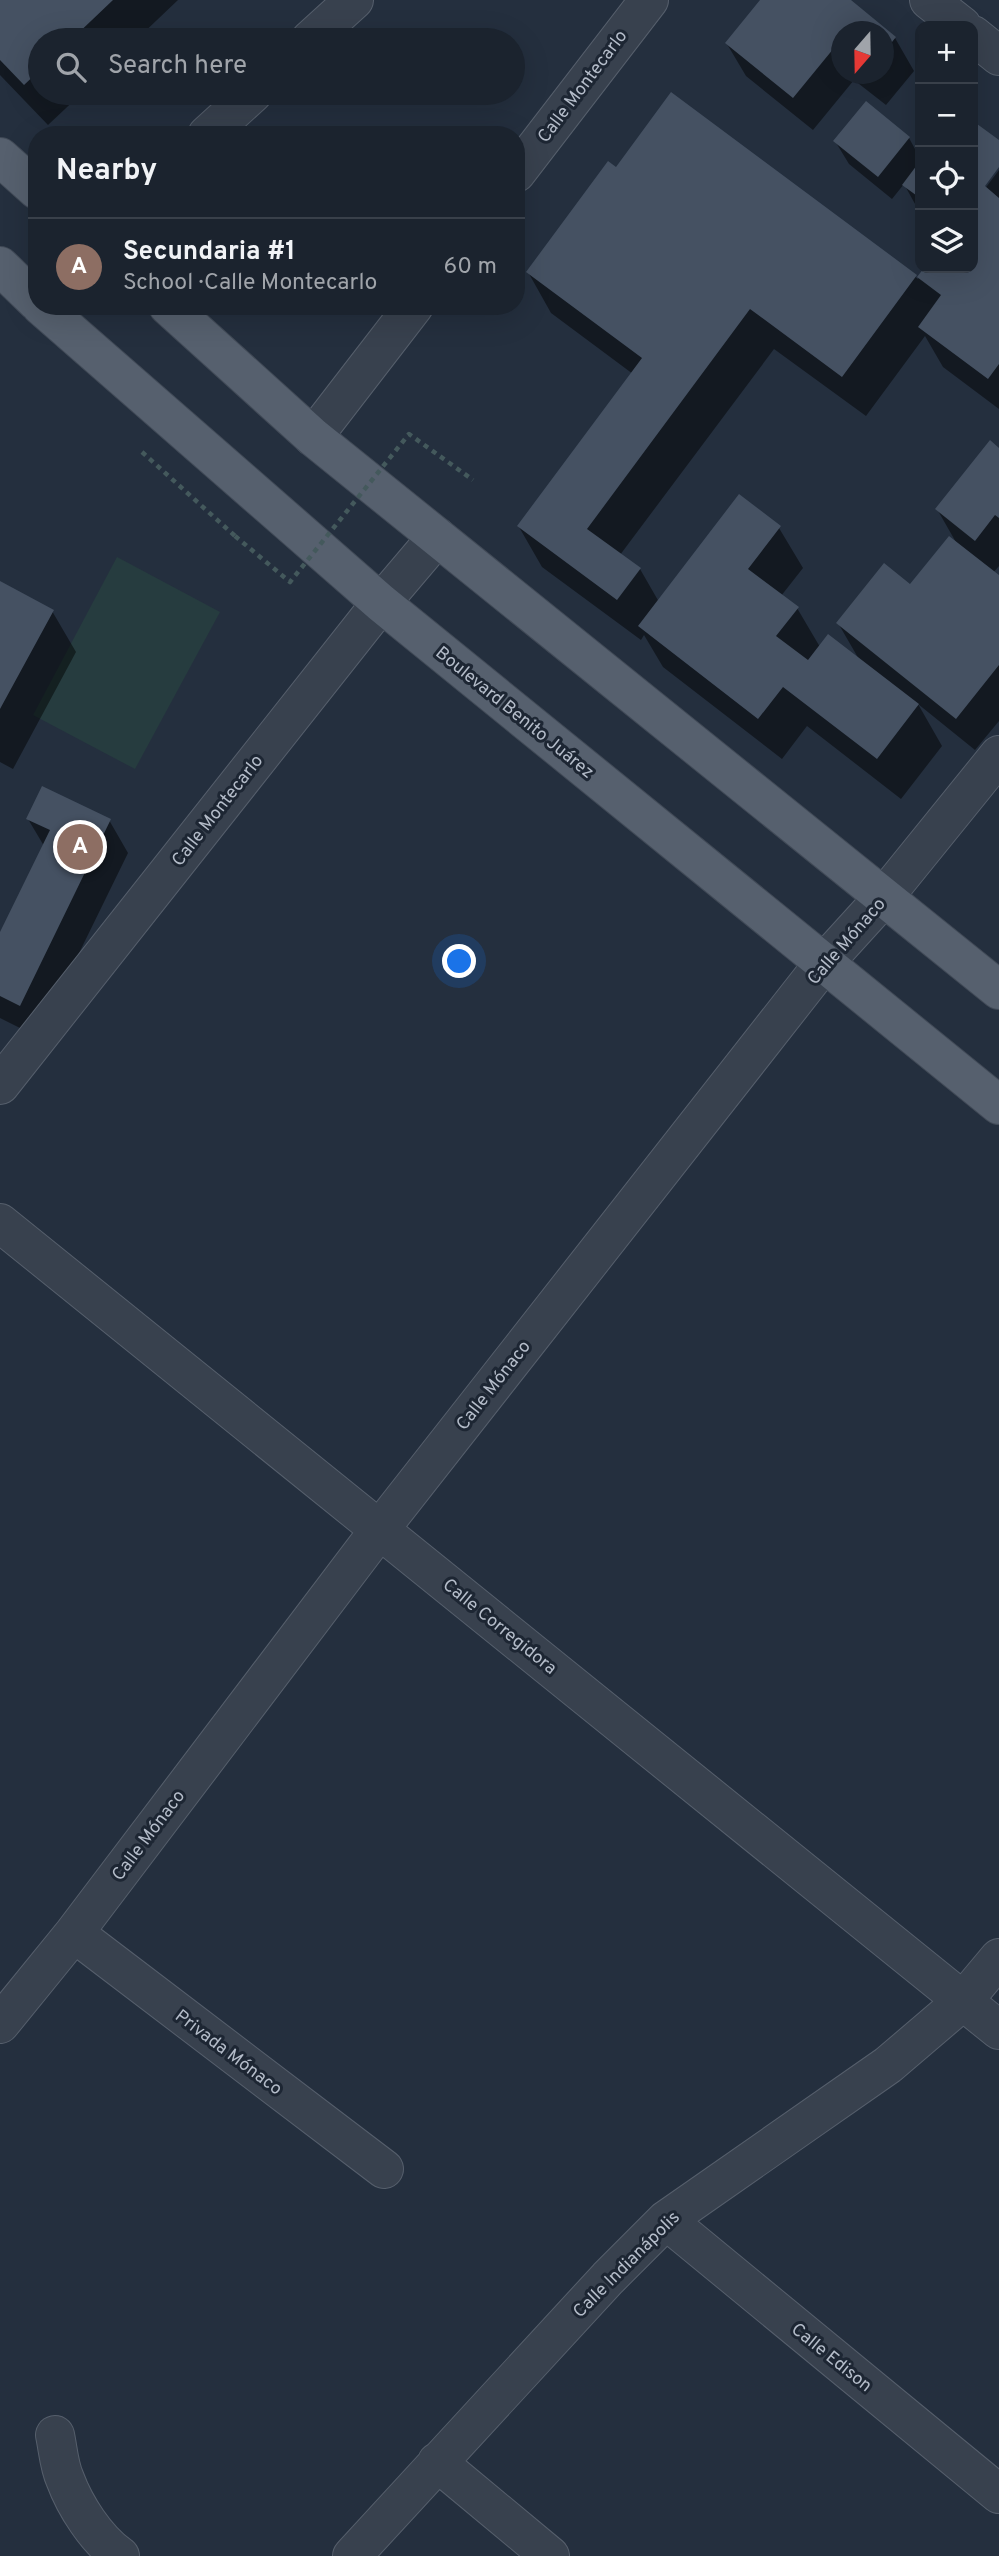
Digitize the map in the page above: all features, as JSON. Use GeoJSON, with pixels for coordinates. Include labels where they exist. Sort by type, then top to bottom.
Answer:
{"type":"FeatureCollection","features":[{"type":"Feature","properties":{"kind":"main road"},"geometry":{"type":"LineString","coordinates":[[0,157],[28,182]]}},
{"type":"Feature","properties":{"kind":"main road"},"geometry":{"type":"LineString","coordinates":[[0,266],[28,293]]}},
{"type":"Feature","properties":{"kind":"main road","name":"Boulevard Benito Juárez"},"geometry":{"type":"LineString","coordinates":[[51,315],[382,603],[999,1105]]}},
{"type":"Feature","properties":{"kind":"main road"},"geometry":{"type":"LineString","coordinates":[[178,315],[313,437],[999,990]]}},
{"type":"Feature","properties":{"kind":"street"},"geometry":{"type":"LineString","coordinates":[[323,28],[354,0]]}},
{"type":"Feature","properties":{"kind":"street","name":"Calle Montecarlo"},"geometry":{"type":"LineString","coordinates":[[525,161],[649,0]]}},
{"type":"Feature","properties":{"kind":"street"},"geometry":{"type":"LineString","coordinates":[[929,0],[956,21]]}},
{"type":"Feature","properties":{"kind":"street"},"geometry":{"type":"LineString","coordinates":[[978,39],[999,56]]}},
{"type":"Feature","properties":{"kind":"street"},"geometry":{"type":"LineString","coordinates":[[217,126],[240,105]]}},
{"type":"Feature","properties":{"kind":"street"},"geometry":{"type":"LineString","coordinates":[[313,437],[407,315]]}},
{"type":"Feature","properties":{"kind":"street","name":"Calle Montecarlo"},"geometry":{"type":"LineString","coordinates":[[0,1085],[437,537]]}},
{"type":"Feature","properties":{"kind":"street","name":"Calle Mónaco"},"geometry":{"type":"LineString","coordinates":[[0,2024],[74,1933],[380,1529],[824,963],[884,897],[999,755]]}},
{"type":"Feature","properties":{"kind":"street","name":"Calle Corregidora"},"geometry":{"type":"LineString","coordinates":[[0,1223],[999,2030]]}},
{"type":"Feature","properties":{"kind":"street","name":"Privada Mónaco"},"geometry":{"type":"LineString","coordinates":[[74,1933],[384,2169]]}},
{"type":"Feature","properties":{"kind":"street","name":"Calle Indianápolis"},"geometry":{"type":"LineString","coordinates":[[352,2556],[608,2278],[666,2220],[888,2065],[963,2001],[999,1958]]}},
{"type":"Feature","properties":{"kind":"street","name":"Calle Edison"},"geometry":{"type":"LineString","coordinates":[[666,2220],[999,2494]]}},
{"type":"Feature","properties":{"kind":"street"},"geometry":{"type":"LineString","coordinates":[[55,2435],[64,2478],[84,2515],[111,2549],[120,2556]]}},
{"type":"Feature","properties":{"kind":"street"},"geometry":{"type":"LineString","coordinates":[[437,2462],[550,2556]]}},
{"type":"Feature","properties":{"kind":"path"},"geometry":{"type":"LineString","coordinates":[[234,536],[290,582],[409,435],[473,480]]}},
{"type":"Feature","properties":{"kind":"green space"},"geometry":{"type":"Polygon","coordinates":[[[117,557],[220,612],[135,769],[33,715],[117,557]]]}},
{"type":"Feature","properties":{"kind":"building"},"geometry":{"type":"Polygon","coordinates":[[[0,0],[113,0],[84,28],[28,28],[28,81],[24,85],[0,60],[0,0]]]}},
{"type":"Feature","properties":{"kind":"building"},"geometry":{"type":"Polygon","coordinates":[[[760,0],[851,0],[877,21],[831,21],[831,52],[793,98],[725,43],[760,0]]]}},
{"type":"Feature","properties":{"kind":"building"},"geometry":{"type":"Polygon","coordinates":[[[671,92],[917,275],[842,377],[750,309],[587,529],[641,568],[617,600],[517,526],[642,358],[526,272],[608,161],[616,167],[671,92]]]}},
{"type":"Feature","properties":{"kind":"building"},"geometry":{"type":"Polygon","coordinates":[[[866,101],[910,137],[878,177],[833,141],[866,101]]]}},
{"type":"Feature","properties":{"kind":"building"},"geometry":{"type":"Polygon","coordinates":[[[978,125],[999,140],[999,167],[985,186],[999,198],[999,364],[988,379],[918,327],[941,295],[917,277],[920,273],[978,273],[978,125]]]}},
{"type":"Feature","properties":{"kind":"building"},"geometry":{"type":"Polygon","coordinates":[[[915,168],[915,194],[902,185],[915,168]]]}},
{"type":"Feature","properties":{"kind":"building"},"geometry":{"type":"Polygon","coordinates":[[[990,440],[999,448],[999,518],[995,515],[975,541],[935,509],[990,440]]]}},
{"type":"Feature","properties":{"kind":"building"},"geometry":{"type":"Polygon","coordinates":[[[739,494],[781,526],[748,569],[799,607],[776,636],[808,660],[828,634],[919,704],[877,759],[783,687],[758,719],[638,626],[739,494]]]}},
{"type":"Feature","properties":{"kind":"building"},"geometry":{"type":"Polygon","coordinates":[[[949,536],[999,575],[999,665],[956,719],[836,623],[884,563],[910,584],[949,536]]]}},
{"type":"Feature","properties":{"kind":"building"},"geometry":{"type":"Polygon","coordinates":[[[0,581],[54,610],[0,709],[0,581]]]}},
{"type":"Feature","properties":{"kind":"building"},"geometry":{"type":"Polygon","coordinates":[[[42,786],[111,819],[20,1006],[0,996],[0,932],[50,830],[26,819],[42,786]]]}},
{"type":"Feature","properties":{"kind":"place","name":"Secundaria #1"},"geometry":{"type":"Point","coordinates":[80,847]}}]}
